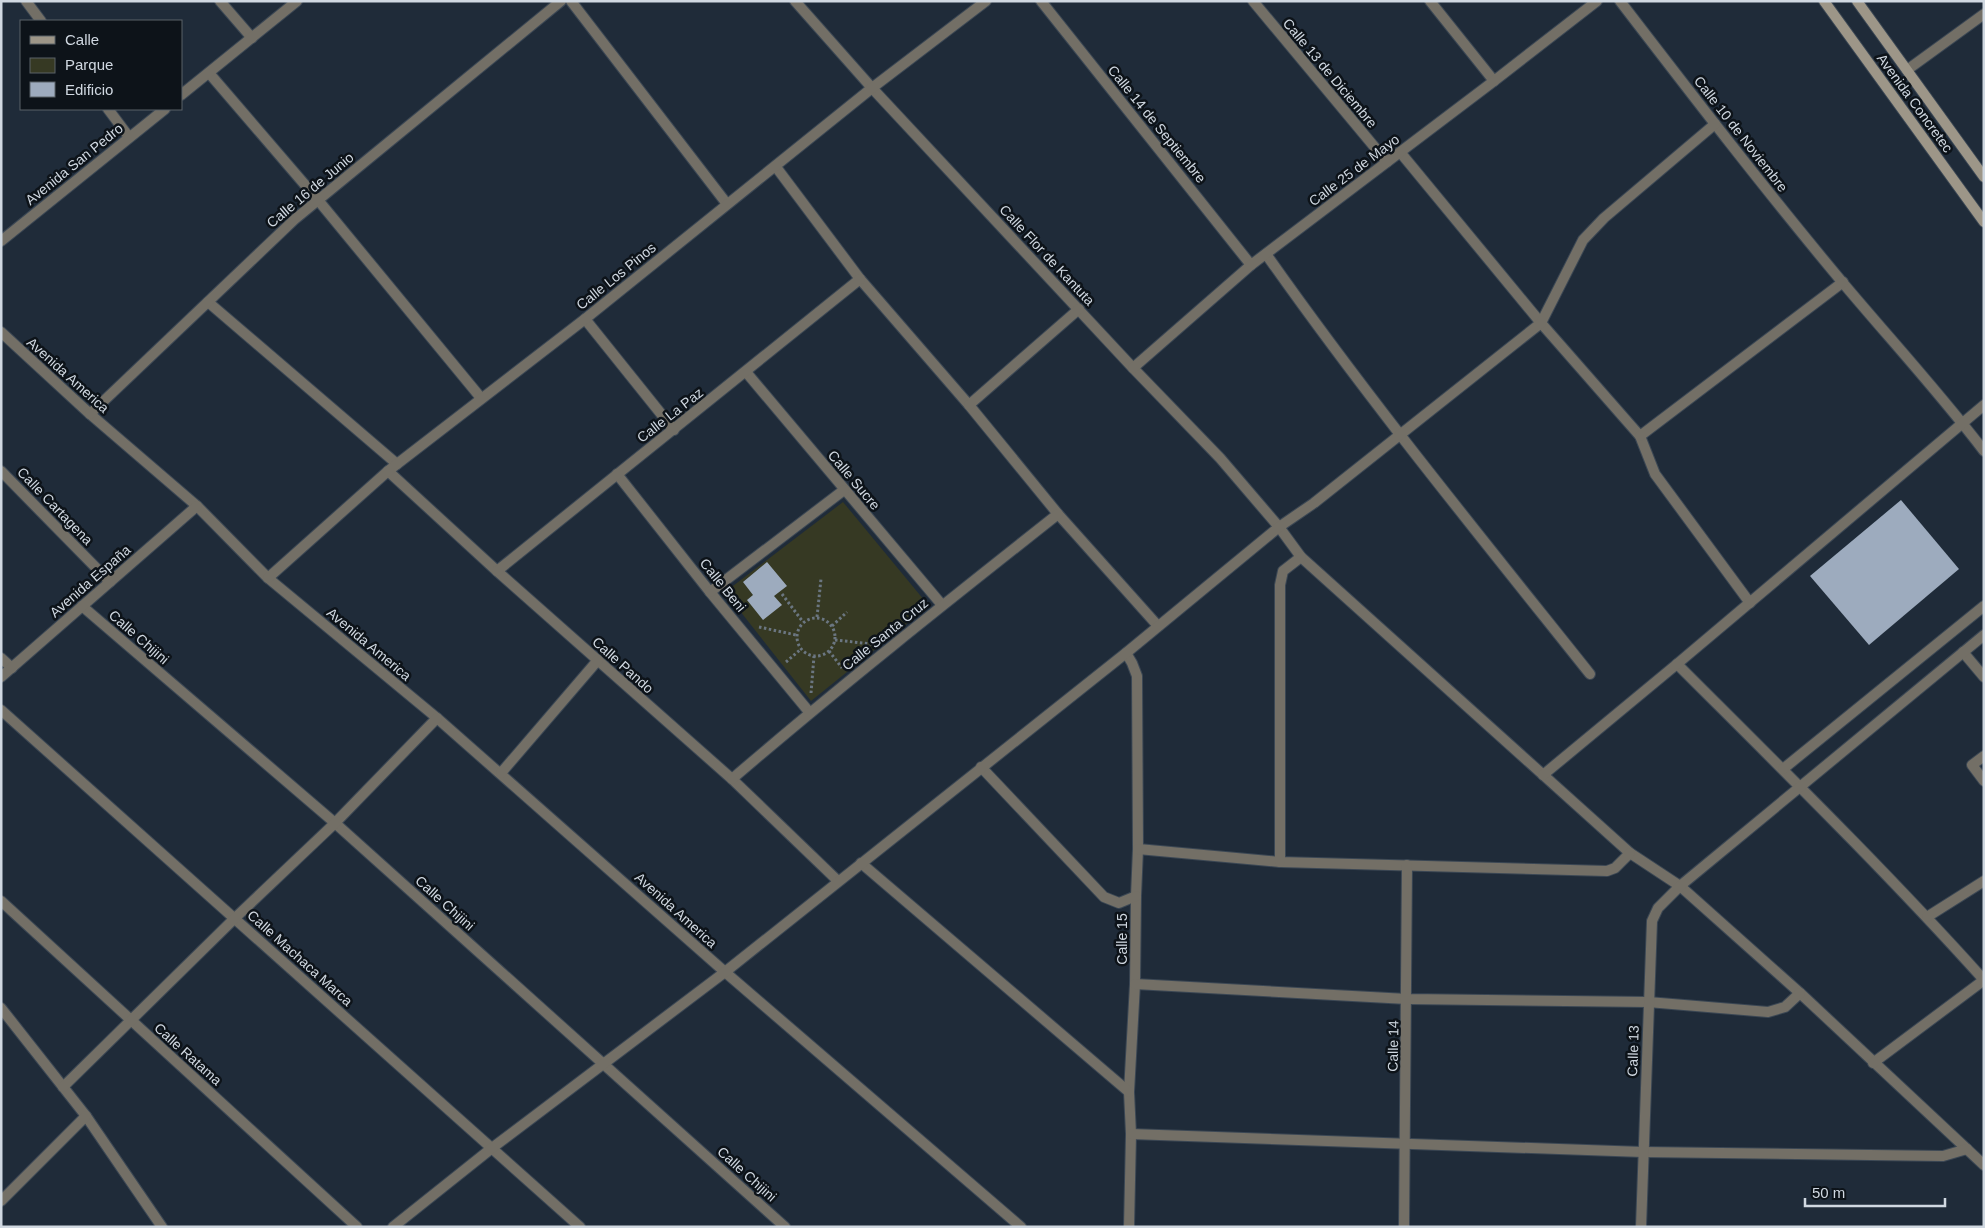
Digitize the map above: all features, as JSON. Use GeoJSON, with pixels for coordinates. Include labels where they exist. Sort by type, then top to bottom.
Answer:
{"type":"FeatureCollection","features":[{"type":"Feature","properties":{"kind":"street"},"geometry":{"type":"LineString","coordinates":[[26,1],[40,20]]}},
{"type":"Feature","properties":{"kind":"street"},"geometry":{"type":"LineString","coordinates":[[220,1],[252,38]]}},
{"type":"Feature","properties":{"kind":"street"},"geometry":{"type":"LineString","coordinates":[[182,94],[297,1]]}},
{"type":"Feature","properties":{"kind":"street","name":"Calle 16 de Junio"},"geometry":{"type":"LineString","coordinates":[[90,414],[295,219],[561,1]]}},
{"type":"Feature","properties":{"kind":"street"},"geometry":{"type":"LineString","coordinates":[[572,1],[727,204]]}},
{"type":"Feature","properties":{"kind":"street","name":"Calle Flor de Kantuta"},"geometry":{"type":"LineString","coordinates":[[795,1],[872,88],[1133,368],[1220,458],[1279,527],[1301,557],[1630,853],[1680,886],[1800,993],[1984,1166]]}},
{"type":"Feature","properties":{"kind":"street","name":"Calle Los Pinos"},"geometry":{"type":"LineString","coordinates":[[268,578],[388,471],[585,319],[872,88],[986,1]]}},
{"type":"Feature","properties":{"kind":"street","name":"Calle 14 de Septiembre"},"geometry":{"type":"LineString","coordinates":[[1041,1],[1251,265]]}},
{"type":"Feature","properties":{"kind":"street","name":"Calle 13 de Diciembre"},"geometry":{"type":"LineString","coordinates":[[1253,1],[1387,162]]}},
{"type":"Feature","properties":{"kind":"street"},"geometry":{"type":"LineString","coordinates":[[1430,1],[1494,81]]}},
{"type":"Feature","properties":{"kind":"street","name":"Calle 25 de Mayo"},"geometry":{"type":"LineString","coordinates":[[1133,368],[1251,265],[1597,1]]}},
{"type":"Feature","properties":{"kind":"street","name":"Calle 10 de Noviembre"},"geometry":{"type":"LineString","coordinates":[[1620,1],[1715,124],[1842,282],[1963,423],[1984,451]]}},
{"type":"Feature","properties":{"kind":"street","name":"Avenida Concretec"},"geometry":{"type":"LineString","coordinates":[[1824,1],[1984,222]]}},
{"type":"Feature","properties":{"kind":"street","name":"Avenida Concretec"},"geometry":{"type":"LineString","coordinates":[[1857,1],[1984,177]]}},
{"type":"Feature","properties":{"kind":"street"},"geometry":{"type":"LineString","coordinates":[[1907,70],[1984,14]]}},
{"type":"Feature","properties":{"kind":"street"},"geometry":{"type":"LineString","coordinates":[[209,73],[318,200],[481,398]]}},
{"type":"Feature","properties":{"kind":"street"},"geometry":{"type":"LineString","coordinates":[[109,110],[130,137]]}},
{"type":"Feature","properties":{"kind":"street","name":"Avenida San Pedro"},"geometry":{"type":"LineString","coordinates":[[1,241],[163,110]]}},
{"type":"Feature","properties":{"kind":"street"},"geometry":{"type":"LineString","coordinates":[[393,1227],[492,1148],[725,972],[1126,653],[1279,527],[1314,503],[1541,323],[1583,240],[1604,218],[1715,124]]}},
{"type":"Feature","properties":{"kind":"street"},"geometry":{"type":"LineString","coordinates":[[1400,152],[1541,323],[1640,436],[1655,474],[1750,603]]}},
{"type":"Feature","properties":{"kind":"street"},"geometry":{"type":"LineString","coordinates":[[776,167],[860,279],[969,405],[1058,514],[1158,626]]}},
{"type":"Feature","properties":{"kind":"street"},"geometry":{"type":"LineString","coordinates":[[1266,254],[1400,435],[1590,674]]}},
{"type":"Feature","properties":{"kind":"street","name":"Calle La Paz"},"geometry":{"type":"LineString","coordinates":[[497,571],[860,279]]}},
{"type":"Feature","properties":{"kind":"street"},"geometry":{"type":"LineString","coordinates":[[1640,436],[1842,282]]}},
{"type":"Feature","properties":{"kind":"street"},"geometry":{"type":"LineString","coordinates":[[208,302],[397,464]]}},
{"type":"Feature","properties":{"kind":"street"},"geometry":{"type":"LineString","coordinates":[[969,405],[1079,309]]}},
{"type":"Feature","properties":{"kind":"street"},"geometry":{"type":"LineString","coordinates":[[585,319],[674,430]]}},
{"type":"Feature","properties":{"kind":"street","name":"Avenida America"},"geometry":{"type":"LineString","coordinates":[[1,332],[90,414],[196,506],[268,578],[501,773],[725,972],[1021,1227]]}},
{"type":"Feature","properties":{"kind":"street","name":"Calle Sucre"},"geometry":{"type":"LineString","coordinates":[[746,372],[942,605]]}},
{"type":"Feature","properties":{"kind":"street"},"geometry":{"type":"LineString","coordinates":[[1543,775],[1984,405]]}},
{"type":"Feature","properties":{"kind":"street","name":"Calle Cartagena"},"geometry":{"type":"LineString","coordinates":[[1,471],[110,582]]}},
{"type":"Feature","properties":{"kind":"street","name":"Calle Pando"},"geometry":{"type":"LineString","coordinates":[[388,471],[497,571],[732,780],[838,881]]}},
{"type":"Feature","properties":{"kind":"street","name":"Calle Beni"},"geometry":{"type":"LineString","coordinates":[[617,474],[710,592],[810,713]]}},
{"type":"Feature","properties":{"kind":"street"},"geometry":{"type":"LineString","coordinates":[[710,592],[844,490]]}},
{"type":"Feature","properties":{"kind":"street","name":"Avenida España"},"geometry":{"type":"LineString","coordinates":[[1,677],[196,506]]}},
{"type":"Feature","properties":{"kind":"street","name":"Calle Santa Cruz"},"geometry":{"type":"LineString","coordinates":[[732,780],[810,713],[942,605],[1058,514]]}},
{"type":"Feature","properties":{"kind":"street"},"geometry":{"type":"LineString","coordinates":[[1280,862],[1280,585],[1283,571],[1301,557]]}},
{"type":"Feature","properties":{"kind":"street","name":"Calle Chijini"},"geometry":{"type":"LineString","coordinates":[[82,606],[334,823],[784,1227]]}},
{"type":"Feature","properties":{"kind":"street"},"geometry":{"type":"LineString","coordinates":[[1783,769],[1984,606]]}},
{"type":"Feature","properties":{"kind":"street","name":"Calle 13"},"geometry":{"type":"LineString","coordinates":[[1641,1227],[1652,921],[1658,908],[1680,886],[1984,635]]}},
{"type":"Feature","properties":{"kind":"street"},"geometry":{"type":"LineString","coordinates":[[1963,652],[1984,677]]}},
{"type":"Feature","properties":{"kind":"street","name":"Calle 15"},"geometry":{"type":"LineString","coordinates":[[1126,653],[1136,676],[1138,849],[1135,984],[1129,1092],[1131,1134],[1129,1227]]}},
{"type":"Feature","properties":{"kind":"street"},"geometry":{"type":"LineString","coordinates":[[1,658],[12,668]]}},
{"type":"Feature","properties":{"kind":"street"},"geometry":{"type":"LineString","coordinates":[[501,773],[598,660]]}},
{"type":"Feature","properties":{"kind":"street"},"geometry":{"type":"LineString","coordinates":[[1677,664],[1800,786],[1927,917],[1984,980],[1873,1063]]}},
{"type":"Feature","properties":{"kind":"street","name":"Calle Machaca Marca"},"geometry":{"type":"LineString","coordinates":[[1,710],[580,1227]]}},
{"type":"Feature","properties":{"kind":"street"},"geometry":{"type":"LineString","coordinates":[[63,1087],[334,823],[437,718]]}},
{"type":"Feature","properties":{"kind":"street"},"geometry":{"type":"LineString","coordinates":[[1984,756],[1972,765],[1984,781]]}},
{"type":"Feature","properties":{"kind":"street"},"geometry":{"type":"LineString","coordinates":[[981,767],[1104,897],[1119,903],[1136,896]]}},
{"type":"Feature","properties":{"kind":"street"},"geometry":{"type":"LineString","coordinates":[[1138,849],[1280,862],[1607,871],[1615,868],[1630,853]]}},
{"type":"Feature","properties":{"kind":"street"},"geometry":{"type":"LineString","coordinates":[[860,863],[1129,1092]]}},
{"type":"Feature","properties":{"kind":"street","name":"Calle 14"},"geometry":{"type":"LineString","coordinates":[[1404,1227],[1407,865]]}},
{"type":"Feature","properties":{"kind":"street"},"geometry":{"type":"LineString","coordinates":[[1927,917],[1984,881]]}},
{"type":"Feature","properties":{"kind":"street","name":"Calle Ratama"},"geometry":{"type":"LineString","coordinates":[[1,901],[357,1227]]}},
{"type":"Feature","properties":{"kind":"street"},"geometry":{"type":"LineString","coordinates":[[1135,984],[1407,998],[1648,1002],[1768,1012],[1785,1007],[1800,993]]}},
{"type":"Feature","properties":{"kind":"street"},"geometry":{"type":"LineString","coordinates":[[1,1008],[86,1116],[162,1227]]}},
{"type":"Feature","properties":{"kind":"street"},"geometry":{"type":"LineString","coordinates":[[1,1201],[86,1116]]}},
{"type":"Feature","properties":{"kind":"street"},"geometry":{"type":"LineString","coordinates":[[1131,1134],[1643,1152],[1943,1156],[1966,1149]]}},
{"type":"Feature","properties":{"kind":"path"},"geometry":{"type":"LineString","coordinates":[[817,617],[821,579]]}},
{"type":"Feature","properties":{"kind":"path"},"geometry":{"type":"LineString","coordinates":[[782,594],[803,622]]}},
{"type":"Feature","properties":{"kind":"path"},"geometry":{"type":"LineString","coordinates":[[832,626],[847,612]]}},
{"type":"Feature","properties":{"kind":"path"},"geometry":{"type":"LineString","coordinates":[[817,617],[832,626],[835,640],[829,651],[824,655],[814,656],[805,653],[801,649],[796,635],[799,626],[803,622],[809,618],[817,617]]}},
{"type":"Feature","properties":{"kind":"path"},"geometry":{"type":"LineString","coordinates":[[759,627],[796,635]]}},
{"type":"Feature","properties":{"kind":"path"},"geometry":{"type":"LineString","coordinates":[[835,640],[874,644]]}},
{"type":"Feature","properties":{"kind":"path"},"geometry":{"type":"LineString","coordinates":[[785,662],[801,649]]}},
{"type":"Feature","properties":{"kind":"path"},"geometry":{"type":"LineString","coordinates":[[829,651],[843,669]]}},
{"type":"Feature","properties":{"kind":"path"},"geometry":{"type":"LineString","coordinates":[[810,713],[814,656]]}},
{"type":"Feature","properties":{"kind":"green space"},"geometry":{"type":"Polygon","coordinates":[[[843,502],[929,606],[811,701],[725,592],[843,502]]]}},
{"type":"Feature","properties":{"kind":"building"},"geometry":{"type":"Polygon","coordinates":[[[1901,500],[1959,569],[1869,645],[1810,576],[1901,500]]]}},
{"type":"Feature","properties":{"kind":"building"},"geometry":{"type":"Polygon","coordinates":[[[767,562],[787,586],[774,596],[782,605],[763,620],[747,600],[753,595],[743,582],[767,562]]]}}]}
